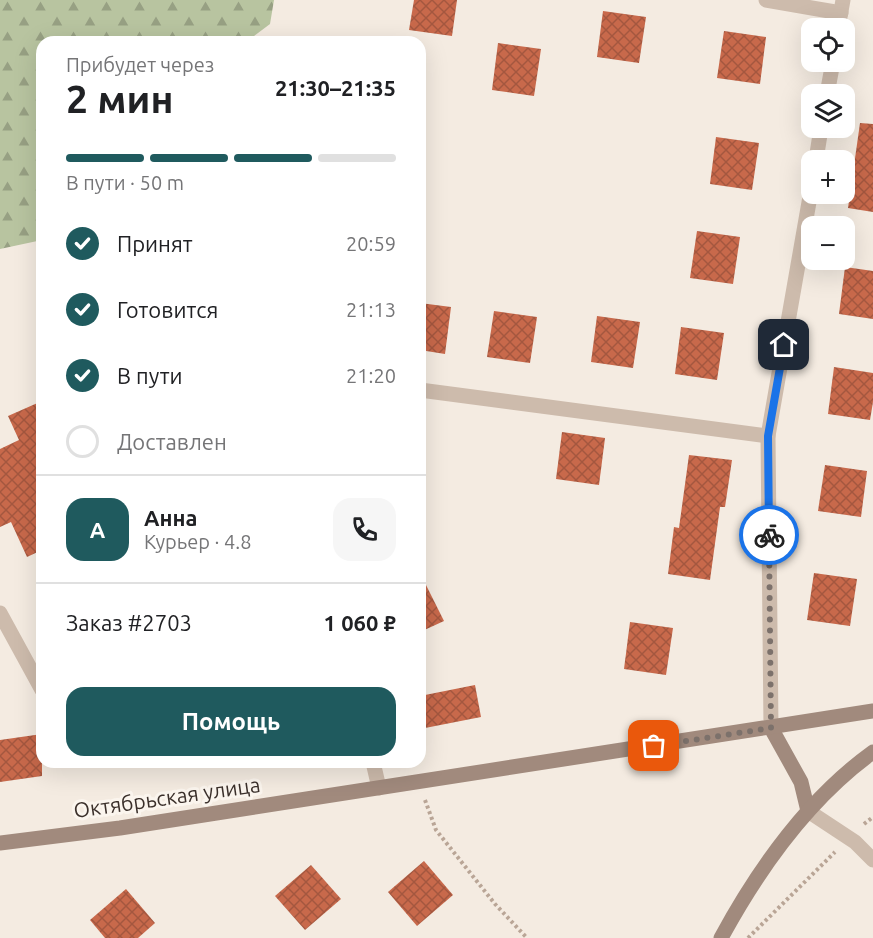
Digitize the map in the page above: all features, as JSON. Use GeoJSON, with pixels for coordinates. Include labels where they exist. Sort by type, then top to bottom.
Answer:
{"type":"FeatureCollection","features":[{"type":"Feature","properties":{"kind":"street"},"geometry":{"type":"LineString","coordinates":[[766,0],[842,6]]}},
{"type":"Feature","properties":{"kind":"street"},"geometry":{"type":"LineString","coordinates":[[809,204],[768,436],[771,728],[801,782],[808,811],[849,838],[873,860]]}},
{"type":"Feature","properties":{"kind":"street"},"geometry":{"type":"LineString","coordinates":[[426,391],[768,436]]}},
{"type":"Feature","properties":{"kind":"street"},"geometry":{"type":"LineString","coordinates":[[0,613],[36,679]]}},
{"type":"Feature","properties":{"kind":"street","name":"Октябрьская улица"},"geometry":{"type":"LineString","coordinates":[[0,843],[120,828],[873,711]]}},
{"type":"Feature","properties":{"kind":"street"},"geometry":{"type":"LineString","coordinates":[[721,938],[769,859],[808,811],[851,768],[873,752]]}},
{"type":"Feature","properties":{"kind":"street"},"geometry":{"type":"LineString","coordinates":[[374,768],[379,788]]}},
{"type":"Feature","properties":{"kind":"path"},"geometry":{"type":"LineString","coordinates":[[419,782],[436,830],[495,904],[527,938]]}},
{"type":"Feature","properties":{"kind":"path"},"geometry":{"type":"LineString","coordinates":[[748,938],[849,838]]}},
{"type":"Feature","properties":{"kind":"green space"},"geometry":{"type":"Polygon","coordinates":[[[0,0],[274,0],[270,24],[254,36],[36,36],[36,241],[0,249],[0,0]]]}},
{"type":"Feature","properties":{"kind":"building"},"geometry":{"type":"Polygon","coordinates":[[[414,0],[457,0],[452,36],[409,30],[414,0]]]}},
{"type":"Feature","properties":{"kind":"building"},"geometry":{"type":"Polygon","coordinates":[[[603,11],[646,17],[639,63],[597,57],[603,11]]]}},
{"type":"Feature","properties":{"kind":"building"},"geometry":{"type":"Polygon","coordinates":[[[724,31],[766,37],[760,84],[717,78],[724,31]]]}},
{"type":"Feature","properties":{"kind":"building"},"geometry":{"type":"Polygon","coordinates":[[[498,43],[541,49],[534,96],[492,90],[498,43]]]}},
{"type":"Feature","properties":{"kind":"building"},"geometry":{"type":"Polygon","coordinates":[[[860,123],[873,124],[873,212],[848,208],[849,204],[855,204],[855,158],[860,123]]]}},
{"type":"Feature","properties":{"kind":"building"},"geometry":{"type":"Polygon","coordinates":[[[716,137],[759,143],[752,190],[710,184],[716,137]]]}},
{"type":"Feature","properties":{"kind":"building"},"geometry":{"type":"Polygon","coordinates":[[[697,231],[740,237],[733,284],[690,278],[697,231]]]}},
{"type":"Feature","properties":{"kind":"building"},"geometry":{"type":"Polygon","coordinates":[[[855,268],[873,271],[873,319],[839,314],[845,270],[855,268]]]}},
{"type":"Feature","properties":{"kind":"building"},"geometry":{"type":"Polygon","coordinates":[[[426,304],[451,307],[445,354],[426,351],[426,304]]]}},
{"type":"Feature","properties":{"kind":"building"},"geometry":{"type":"Polygon","coordinates":[[[494,311],[537,317],[530,363],[487,357],[494,311]]]}},
{"type":"Feature","properties":{"kind":"building"},"geometry":{"type":"Polygon","coordinates":[[[597,316],[640,322],[633,368],[591,362],[597,316]]]}},
{"type":"Feature","properties":{"kind":"building"},"geometry":{"type":"Polygon","coordinates":[[[681,327],[724,333],[717,380],[675,374],[681,327]]]}},
{"type":"Feature","properties":{"kind":"building"},"geometry":{"type":"Polygon","coordinates":[[[834,367],[873,373],[873,402],[870,420],[828,414],[834,367]]]}},
{"type":"Feature","properties":{"kind":"building"},"geometry":{"type":"Polygon","coordinates":[[[36,404],[36,553],[27,557],[11,522],[0,527],[0,449],[19,440],[8,416],[36,404]]]}},
{"type":"Feature","properties":{"kind":"building"},"geometry":{"type":"Polygon","coordinates":[[[562,432],[605,438],[599,485],[556,479],[562,432]]]}},
{"type":"Feature","properties":{"kind":"building"},"geometry":{"type":"Polygon","coordinates":[[[689,455],[732,460],[725,507],[720,507],[710,580],[668,574],[674,527],[679,528],[689,455]]]}},
{"type":"Feature","properties":{"kind":"building"},"geometry":{"type":"Polygon","coordinates":[[[825,465],[867,471],[861,517],[818,511],[825,465]]]}},
{"type":"Feature","properties":{"kind":"building"},"geometry":{"type":"Polygon","coordinates":[[[814,573],[857,579],[850,626],[807,620],[814,573]]]}},
{"type":"Feature","properties":{"kind":"building"},"geometry":{"type":"Polygon","coordinates":[[[426,585],[444,621],[426,629],[426,585]]]}},
{"type":"Feature","properties":{"kind":"building"},"geometry":{"type":"Polygon","coordinates":[[[630,622],[673,628],[666,675],[624,669],[630,622]]]}},
{"type":"Feature","properties":{"kind":"building"},"geometry":{"type":"Polygon","coordinates":[[[475,685],[481,717],[426,728],[426,695],[475,685]]]}},
{"type":"Feature","properties":{"kind":"building"},"geometry":{"type":"Polygon","coordinates":[[[36,735],[36,768],[42,768],[42,776],[0,782],[0,740],[36,735]]]}},
{"type":"Feature","properties":{"kind":"building"},"geometry":{"type":"Polygon","coordinates":[[[424,861],[453,895],[417,926],[388,892],[424,861]]]}},
{"type":"Feature","properties":{"kind":"building"},"geometry":{"type":"Polygon","coordinates":[[[311,865],[341,899],[305,930],[275,896],[311,865]]]}},
{"type":"Feature","properties":{"kind":"building"},"geometry":{"type":"Polygon","coordinates":[[[126,889],[155,923],[138,938],[105,938],[90,920],[126,889]]]}},
{"type":"Feature","properties":{"kind":"way so far"},"geometry":{"type":"LineString","coordinates":[[654,746],[771,728],[769,535]]}},
{"type":"Feature","properties":{"kind":"route"},"geometry":{"type":"LineString","coordinates":[[769,535],[768,436],[784,345]]}}]}
